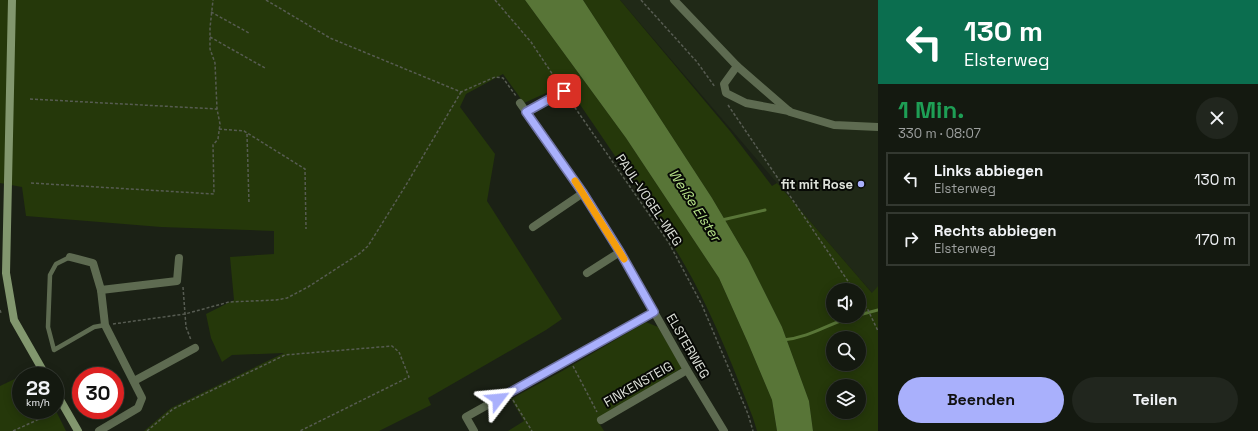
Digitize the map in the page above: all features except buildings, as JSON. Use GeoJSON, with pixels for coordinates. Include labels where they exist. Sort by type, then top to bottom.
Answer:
{"type":"FeatureCollection","features":[{"type":"Feature","properties":{"kind":"main road"},"geometry":{"type":"LineString","coordinates":[[12,0],[6,273],[14,320],[41,367]]}},
{"type":"Feature","properties":{"kind":"main road"},"geometry":{"type":"LineString","coordinates":[[64,408],[78,431]]}},
{"type":"Feature","properties":{"kind":"street"},"geometry":{"type":"LineString","coordinates":[[674,0],[737,66],[790,112]]}},
{"type":"Feature","properties":{"kind":"street"},"geometry":{"type":"LineString","coordinates":[[737,66],[724,84],[726,93],[746,103],[790,112],[834,125],[878,127]]}},
{"type":"Feature","properties":{"kind":"street"},"geometry":{"type":"LineString","coordinates":[[526,112],[564,91]]}},
{"type":"Feature","properties":{"kind":"street","name":"ELSTERWEG"},"geometry":{"type":"LineString","coordinates":[[520,102],[583,193],[620,252],[687,370],[724,431]]}},
{"type":"Feature","properties":{"kind":"street"},"geometry":{"type":"LineString","coordinates":[[533,227],[583,193]]}},
{"type":"Feature","properties":{"kind":"street"},"geometry":{"type":"LineString","coordinates":[[587,273],[620,252]]}},
{"type":"Feature","properties":{"kind":"street"},"geometry":{"type":"LineString","coordinates":[[70,257],[94,263],[101,290],[105,324],[142,398],[138,408],[99,431]]}},
{"type":"Feature","properties":{"kind":"street"},"geometry":{"type":"LineString","coordinates":[[101,290],[180,282],[179,258]]}},
{"type":"Feature","properties":{"kind":"street"},"geometry":{"type":"LineString","coordinates":[[474,431],[466,418],[654,312]]}},
{"type":"Feature","properties":{"kind":"street"},"geometry":{"type":"LineString","coordinates":[[134,381],[195,348]]}},
{"type":"Feature","properties":{"kind":"street","name":"FINKENSTEIG"},"geometry":{"type":"LineString","coordinates":[[601,420],[687,370]]}},
{"type":"Feature","properties":{"kind":"lane"},"geometry":{"type":"LineString","coordinates":[[70,257],[56,264],[50,275],[48,327],[54,350],[94,327],[105,324]]}},
{"type":"Feature","properties":{"kind":"path"},"geometry":{"type":"LineString","coordinates":[[31,183],[214,194],[213,145],[218,138],[220,124],[217,109],[215,63],[210,48],[211,12],[213,0]]}},
{"type":"Feature","properties":{"kind":"path"},"geometry":{"type":"LineString","coordinates":[[266,0],[330,38],[461,92]]}},
{"type":"Feature","properties":{"kind":"path","name":"PAUL-VOGEL-WEG"},"geometry":{"type":"LineString","coordinates":[[495,0],[531,42],[669,243],[702,305],[748,414],[753,431]]}},
{"type":"Feature","properties":{"kind":"path"},"geometry":{"type":"LineString","coordinates":[[641,0],[697,62],[718,90]]}},
{"type":"Feature","properties":{"kind":"path"},"geometry":{"type":"LineString","coordinates":[[211,12],[249,34]]}},
{"type":"Feature","properties":{"kind":"path"},"geometry":{"type":"LineString","coordinates":[[210,37],[265,68]]}},
{"type":"Feature","properties":{"kind":"path"},"geometry":{"type":"LineString","coordinates":[[105,324],[185,314],[229,302],[276,300],[287,298],[308,287],[359,254],[368,246],[414,173],[461,92],[495,77],[503,78],[520,102]]}},
{"type":"Feature","properties":{"kind":"path"},"geometry":{"type":"LineString","coordinates":[[30,99],[217,109]]}},
{"type":"Feature","properties":{"kind":"path"},"geometry":{"type":"LineString","coordinates":[[727,103],[849,283]]}},
{"type":"Feature","properties":{"kind":"path"},"geometry":{"type":"LineString","coordinates":[[219,129],[244,131],[305,169],[306,229]]}},
{"type":"Feature","properties":{"kind":"path"},"geometry":{"type":"LineString","coordinates":[[247,134],[249,204]]}},
{"type":"Feature","properties":{"kind":"path"},"geometry":{"type":"LineString","coordinates":[[180,282],[186,327],[195,348]]}},
{"type":"Feature","properties":{"kind":"path"},"geometry":{"type":"LineString","coordinates":[[866,307],[878,331]]}},
{"type":"Feature","properties":{"kind":"path"},"geometry":{"type":"LineString","coordinates":[[147,431],[173,409],[285,355],[392,346],[399,352],[409,377],[300,431]]}},
{"type":"Feature","properties":{"kind":"path"},"geometry":{"type":"LineString","coordinates":[[570,359],[601,420]]}},
{"type":"Feature","properties":{"kind":"path"},"geometry":{"type":"LineString","coordinates":[[509,393],[532,431]]}},
{"type":"Feature","properties":{"kind":"path"},"geometry":{"type":"LineString","coordinates":[[13,431],[40,419]]}},
{"type":"Feature","properties":{"kind":"shaded area"},"geometry":{"type":"Polygon","coordinates":[[[0,0],[525,0],[626,138],[719,278],[772,400],[777,431],[757,431],[725,347],[692,278],[663,228],[566,84],[524,103],[503,74],[466,94],[460,107],[495,154],[487,201],[562,319],[546,330],[428,398],[431,405],[379,431],[144,431],[171,408],[284,353],[232,355],[222,362],[211,338],[206,314],[234,300],[230,257],[274,254],[274,231],[161,227],[26,216],[22,187],[0,183],[0,0]]]}},
{"type":"Feature","properties":{"kind":"shaded area"},"geometry":{"type":"Polygon","coordinates":[[[583,0],[620,0],[730,131],[772,186],[777,183],[863,283],[826,283],[826,323],[866,323],[866,286],[872,293],[878,286],[878,431],[813,431],[809,401],[782,327],[748,259],[712,198],[583,0]]]}},
{"type":"Feature","properties":{"kind":"shaded area"},"geometry":{"type":"Polygon","coordinates":[[[620,0],[878,0],[878,300],[866,286],[866,283],[863,283],[620,0]]]}},
{"type":"Feature","properties":{"kind":"shaded area"},"geometry":{"type":"Polygon","coordinates":[[[646,322],[658,327],[682,368],[597,420],[604,431],[508,431],[524,421],[511,399],[646,322]]]}},
{"type":"Feature","properties":{"kind":"shaded area"},"geometry":{"type":"Polygon","coordinates":[[[12,380],[12,419],[60,419],[66,431],[0,431],[0,386],[12,380]]]}},
{"type":"Feature","properties":{"kind":"water","name":"Weiße Elster"},"geometry":{"type":"Polygon","coordinates":[[[525,0],[583,0],[712,198],[748,259],[782,327],[809,401],[813,431],[777,431],[772,400],[719,278],[626,138],[525,0]]]}},
{"type":"Feature","properties":{"kind":"waterway","name":"Weiße Elster"},"geometry":{"type":"LineString","coordinates":[[722,220],[765,210]]}},
{"type":"Feature","properties":{"kind":"waterway"},"geometry":{"type":"LineString","coordinates":[[866,313],[878,310]]}},
{"type":"Feature","properties":{"kind":"waterway"},"geometry":{"type":"LineString","coordinates":[[783,340],[803,336],[836,323]]}},
{"type":"Feature","properties":{"kind":"slow traffic"},"geometry":{"type":"LineString","coordinates":[[575,181],[624,259]]}},
{"type":"Feature","properties":{"kind":"place","name":"fit mit Rose"},"geometry":{"type":"Point","coordinates":[861,184]}},
{"type":"Feature","properties":{"kind":"route"},"geometry":{"type":"LineString","coordinates":[[498,399],[654,312],[620,252],[583,193],[526,112],[564,91]]}}]}
